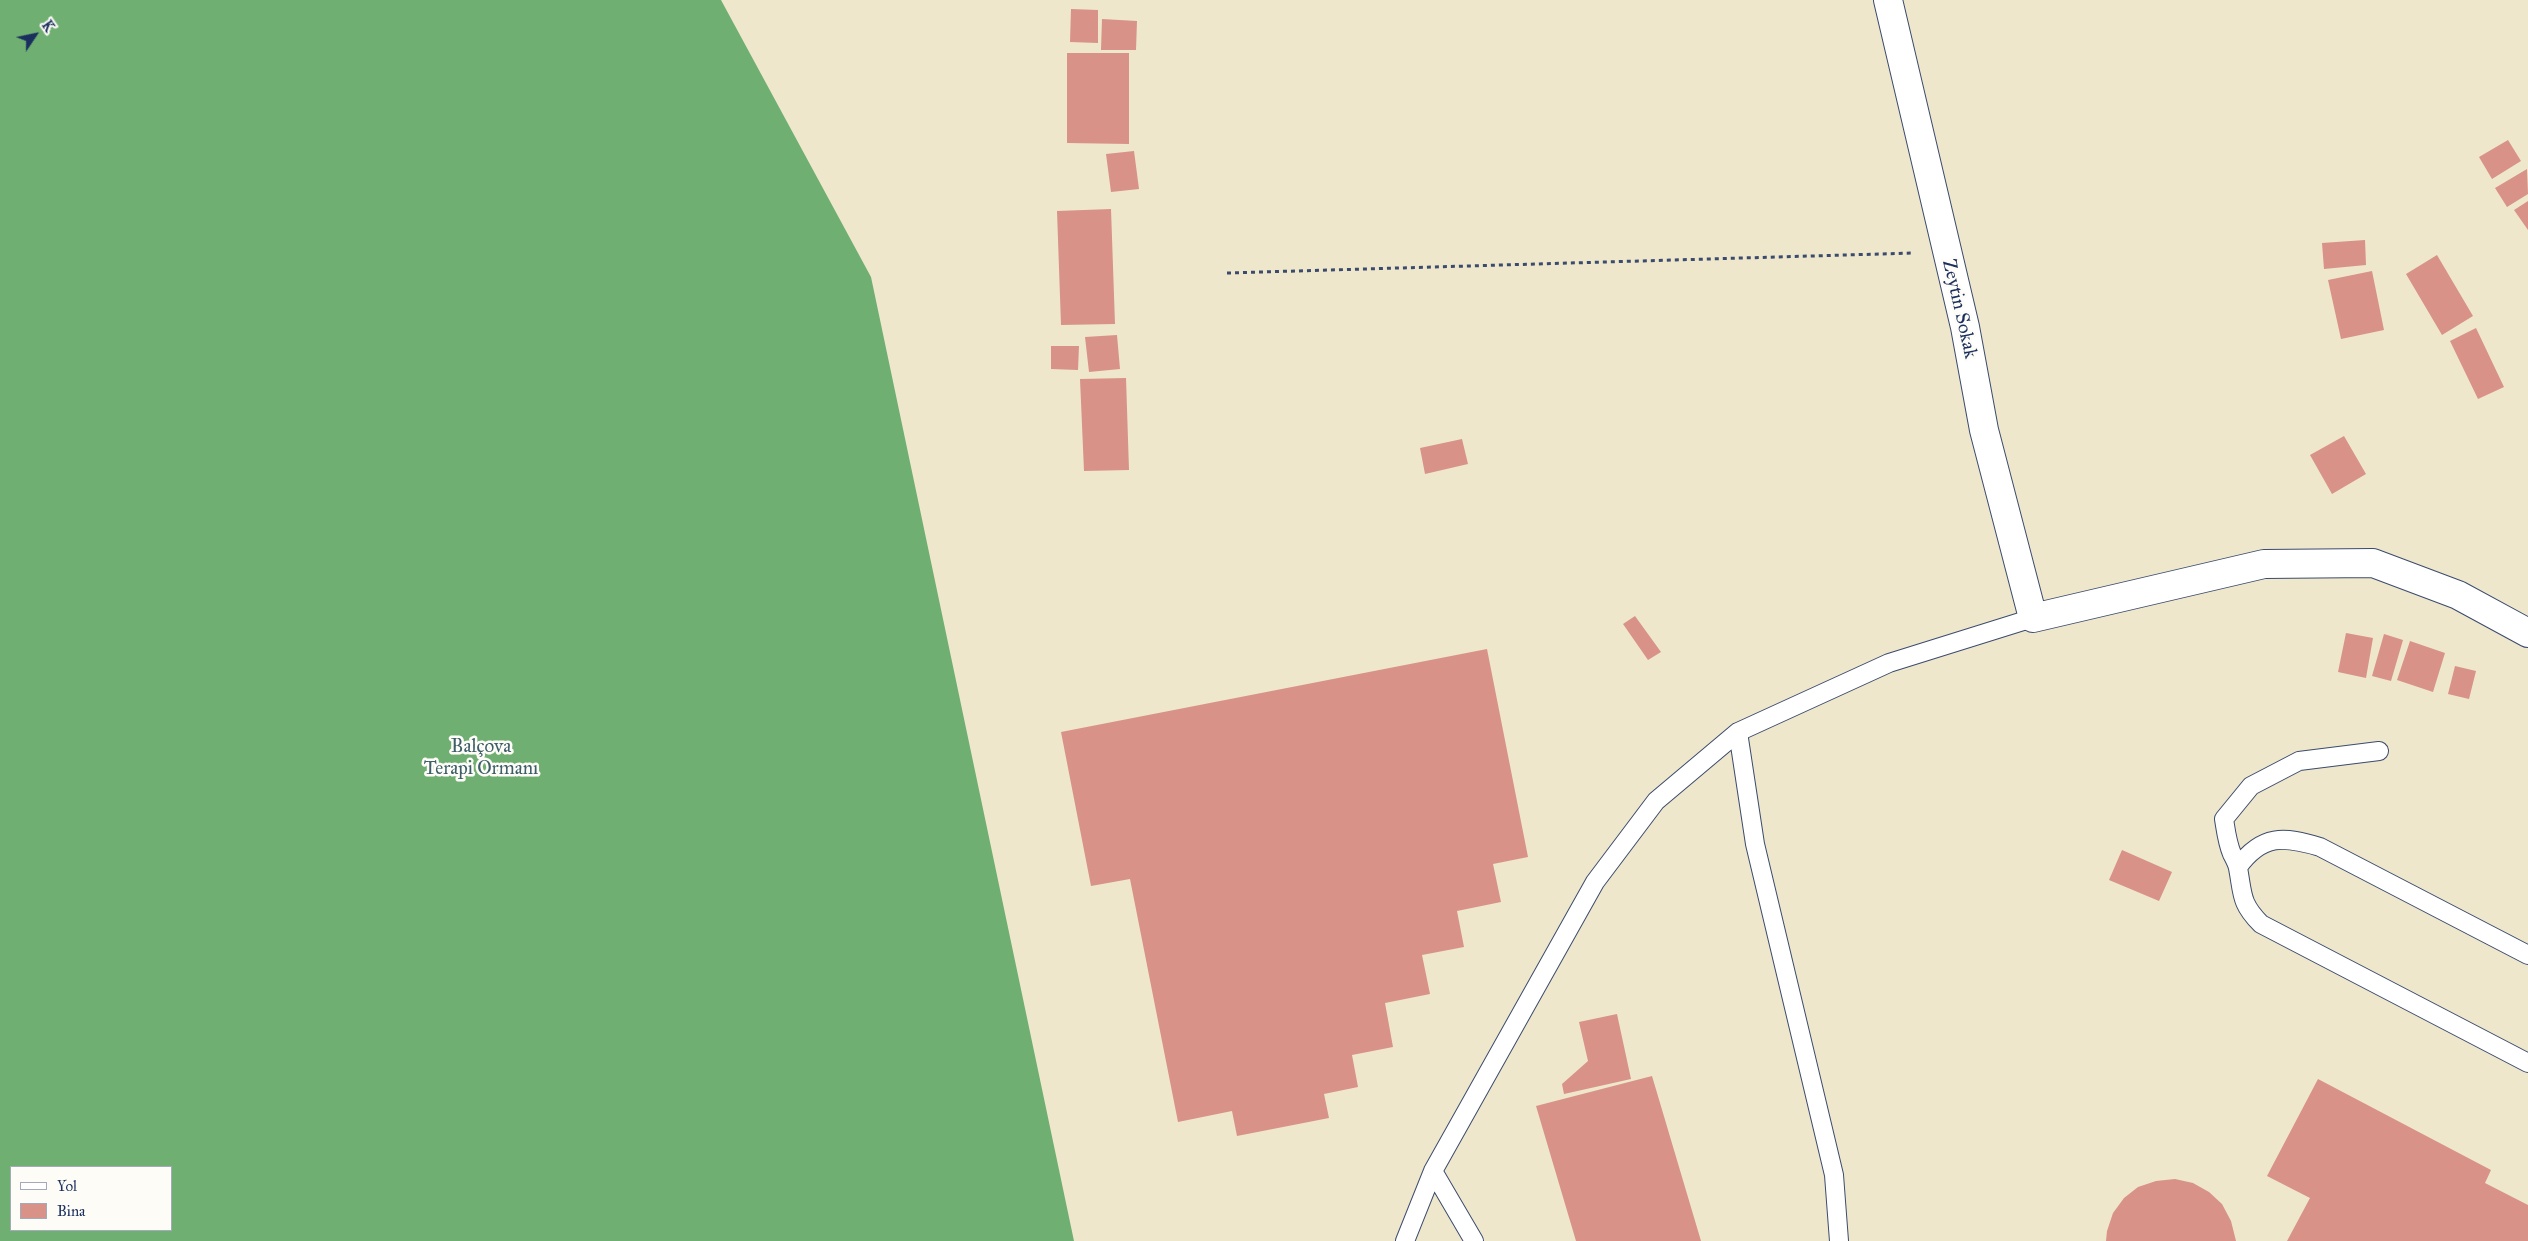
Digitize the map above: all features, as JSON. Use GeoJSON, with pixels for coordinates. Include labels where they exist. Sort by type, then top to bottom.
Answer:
{"type":"FeatureCollection","features":[{"type":"Feature","properties":{"kind":"street","name":"Zeytin Sokak"},"geometry":{"type":"LineString","coordinates":[[1888,0],[1964,327],[1984,430],[2033,618]]}},
{"type":"Feature","properties":{"kind":"street"},"geometry":{"type":"LineString","coordinates":[[2033,618],[2264,564],[2373,563],[2458,595],[2527,627]]}},
{"type":"Feature","properties":{"kind":"lane"},"geometry":{"type":"LineString","coordinates":[[1405,1241],[1433,1171],[1596,882],[1656,801],[1738,732],[1889,663],[2033,618]]}},
{"type":"Feature","properties":{"kind":"lane"},"geometry":{"type":"LineString","coordinates":[[1738,732],[1755,844],[1834,1175],[1839,1241]]}},
{"type":"Feature","properties":{"kind":"lane"},"geometry":{"type":"LineString","coordinates":[[2379,751],[2299,760],[2251,786],[2224,819],[2226,837],[2238,867],[2240,888],[2244,901],[2251,914],[2261,924],[2528,1063]]}},
{"type":"Feature","properties":{"kind":"lane"},"geometry":{"type":"LineString","coordinates":[[2238,867],[2248,854],[2261,845],[2274,840],[2294,840],[2320,847],[2528,955]]}},
{"type":"Feature","properties":{"kind":"lane"},"geometry":{"type":"LineString","coordinates":[[1433,1171],[1474,1241]]}},
{"type":"Feature","properties":{"kind":"path"},"geometry":{"type":"LineString","coordinates":[[1227,273],[1947,252]]}},
{"type":"Feature","properties":{"kind":"green space","name":"Balçova Terapi Ormanı"},"geometry":{"type":"Polygon","coordinates":[[[0,0],[721,0],[871,277],[1074,1241],[0,1241],[0,0]]]}},
{"type":"Feature","properties":{"kind":"building"},"geometry":{"type":"Polygon","coordinates":[[[1071,9],[1098,10],[1098,43],[1070,42],[1071,9]]]}},
{"type":"Feature","properties":{"kind":"building"},"geometry":{"type":"Polygon","coordinates":[[[1102,19],[1137,21],[1136,50],[1101,50],[1102,19]]]}},
{"type":"Feature","properties":{"kind":"building"},"geometry":{"type":"Polygon","coordinates":[[[1067,53],[1129,53],[1129,144],[1067,143],[1067,53]]]}},
{"type":"Feature","properties":{"kind":"building"},"geometry":{"type":"Polygon","coordinates":[[[2508,140],[2521,161],[2492,179],[2479,157],[2508,140]]]}},
{"type":"Feature","properties":{"kind":"building"},"geometry":{"type":"Polygon","coordinates":[[[1134,151],[1139,189],[1111,192],[1106,154],[1134,151]]]}},
{"type":"Feature","properties":{"kind":"building"},"geometry":{"type":"Polygon","coordinates":[[[2527,169],[2528,194],[2507,207],[2495,188],[2527,169]]]}},
{"type":"Feature","properties":{"kind":"building"},"geometry":{"type":"Polygon","coordinates":[[[2528,201],[2528,230],[2514,210],[2528,201]]]}},
{"type":"Feature","properties":{"kind":"building"},"geometry":{"type":"Polygon","coordinates":[[[1111,209],[1115,324],[1061,325],[1057,211],[1111,209]]]}},
{"type":"Feature","properties":{"kind":"building"},"geometry":{"type":"Polygon","coordinates":[[[2365,240],[2366,265],[2324,269],[2322,243],[2365,240]]]}},
{"type":"Feature","properties":{"kind":"building"},"geometry":{"type":"Polygon","coordinates":[[[2437,255],[2473,316],[2442,335],[2406,274],[2437,255]]]}},
{"type":"Feature","properties":{"kind":"building"},"geometry":{"type":"Polygon","coordinates":[[[2372,271],[2384,330],[2341,339],[2328,280],[2372,271]]]}},
{"type":"Feature","properties":{"kind":"building"},"geometry":{"type":"Polygon","coordinates":[[[2476,328],[2504,387],[2478,399],[2450,341],[2476,328]]]}},
{"type":"Feature","properties":{"kind":"building"},"geometry":{"type":"Polygon","coordinates":[[[1117,335],[1120,369],[1089,372],[1085,337],[1117,335]]]}},
{"type":"Feature","properties":{"kind":"building"},"geometry":{"type":"Polygon","coordinates":[[[1051,346],[1079,346],[1078,370],[1051,369],[1051,346]]]}},
{"type":"Feature","properties":{"kind":"building"},"geometry":{"type":"Polygon","coordinates":[[[1126,378],[1129,470],[1084,471],[1080,379],[1126,378]]]}},
{"type":"Feature","properties":{"kind":"building"},"geometry":{"type":"Polygon","coordinates":[[[2344,436],[2366,474],[2332,494],[2310,455],[2344,436]]]}},
{"type":"Feature","properties":{"kind":"building"},"geometry":{"type":"Polygon","coordinates":[[[1462,439],[1468,464],[1425,474],[1420,448],[1462,439]]]}},
{"type":"Feature","properties":{"kind":"building"},"geometry":{"type":"Polygon","coordinates":[[[1635,616],[1661,652],[1648,660],[1623,624],[1635,616]]]}},
{"type":"Feature","properties":{"kind":"building"},"geometry":{"type":"Polygon","coordinates":[[[2346,633],[2373,638],[2366,678],[2338,672],[2346,633]]]}},
{"type":"Feature","properties":{"kind":"building"},"geometry":{"type":"Polygon","coordinates":[[[2384,634],[2403,640],[2391,681],[2372,676],[2384,634]]]}},
{"type":"Feature","properties":{"kind":"building"},"geometry":{"type":"Polygon","coordinates":[[[2410,641],[2445,653],[2433,692],[2397,680],[2410,641]]]}},
{"type":"Feature","properties":{"kind":"building"},"geometry":{"type":"Polygon","coordinates":[[[1487,649],[1528,857],[1493,864],[1501,902],[1457,911],[1464,947],[1422,955],[1430,994],[1385,1003],[1393,1047],[1352,1055],[1358,1087],[1324,1094],[1329,1118],[1237,1136],[1232,1111],[1178,1122],[1130,879],[1091,886],[1061,732],[1487,649]]]}},
{"type":"Feature","properties":{"kind":"building"},"geometry":{"type":"Polygon","coordinates":[[[2455,666],[2476,671],[2469,699],[2448,694],[2455,666]]]}},
{"type":"Feature","properties":{"kind":"building"},"geometry":{"type":"Polygon","coordinates":[[[2122,850],[2172,872],[2159,901],[2109,880],[2122,850]]]}},
{"type":"Feature","properties":{"kind":"building"},"geometry":{"type":"Polygon","coordinates":[[[1617,1014],[1631,1079],[1564,1094],[1562,1084],[1588,1061],[1579,1022],[1617,1014]]]}},
{"type":"Feature","properties":{"kind":"building"},"geometry":{"type":"Polygon","coordinates":[[[1652,1076],[1701,1241],[1576,1241],[1536,1106],[1652,1076]]]}},
{"type":"Feature","properties":{"kind":"building"},"geometry":{"type":"Polygon","coordinates":[[[2318,1079],[2491,1170],[2485,1183],[2528,1205],[2528,1241],[2287,1241],[2310,1198],[2267,1176],[2318,1079]]]}},
{"type":"Feature","properties":{"kind":"building"},"geometry":{"type":"Polygon","coordinates":[[[2175,1179],[2193,1183],[2209,1192],[2222,1204],[2231,1221],[2236,1241],[2106,1241],[2113,1213],[2124,1198],[2138,1187],[2156,1181],[2175,1179]]]}}]}
